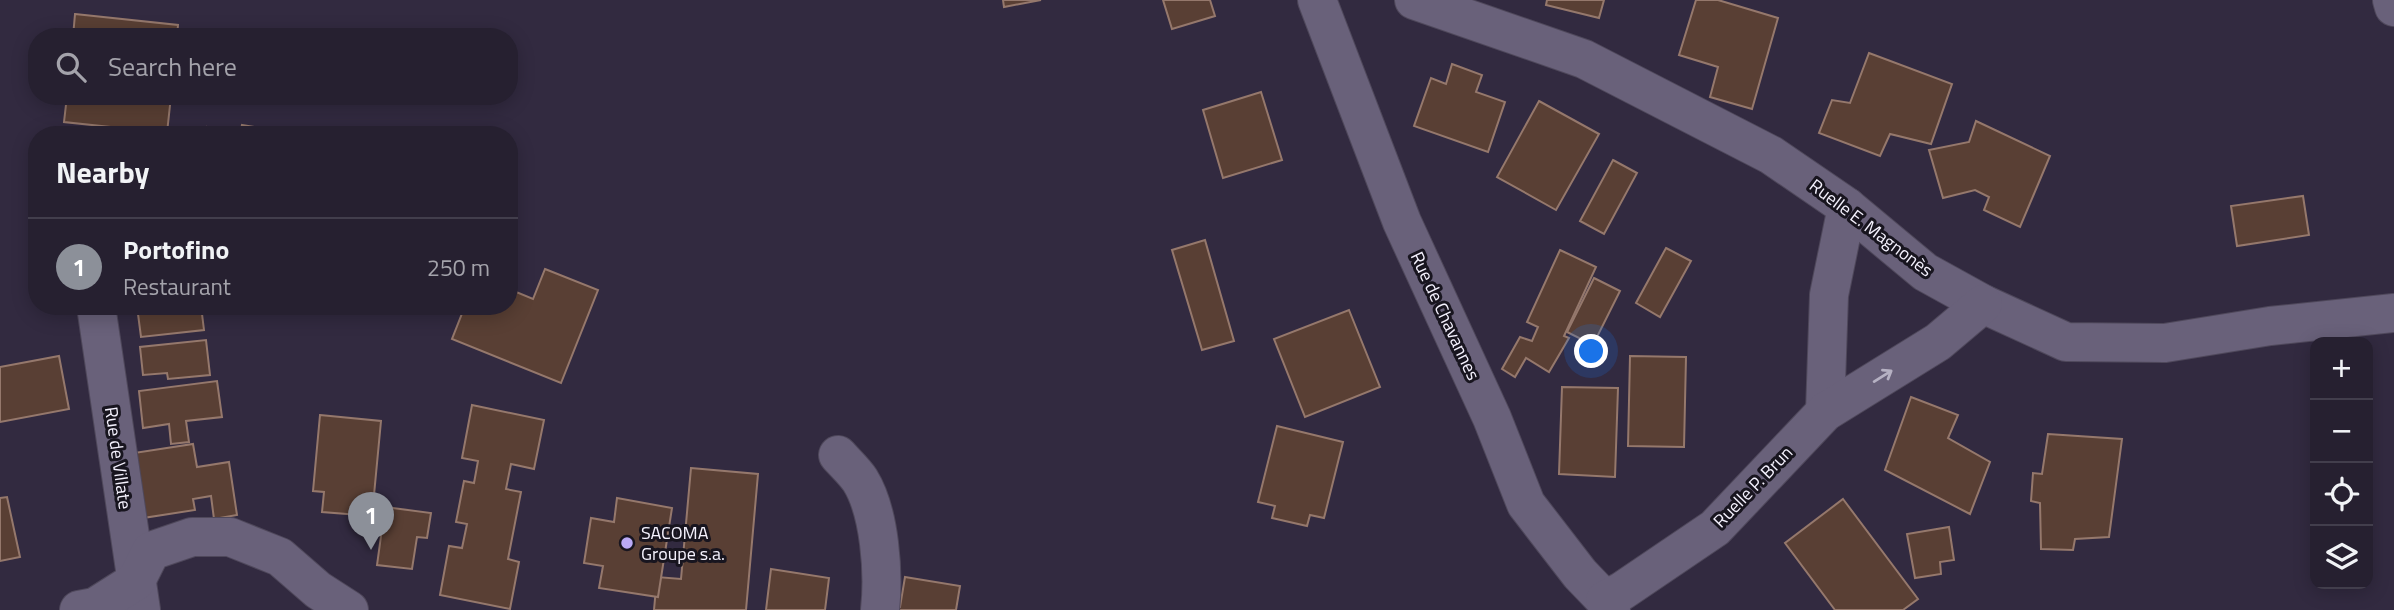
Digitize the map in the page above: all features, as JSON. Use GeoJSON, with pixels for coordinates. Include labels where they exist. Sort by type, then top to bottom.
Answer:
{"type":"FeatureCollection","features":[{"type":"Feature","properties":{"kind":"street","name":"Rue de Chavannes"},"geometry":{"type":"LineString","coordinates":[[1317,0],[1402,222],[1492,418],[1526,504],[1580,574],[1620,603]]}},
{"type":"Feature","properties":{"kind":"street","name":"Ruelle E. Magnonès"},"geometry":{"type":"LineString","coordinates":[[1414,0],[1584,58],[1771,155],[1847,207],[1925,272],[1983,304],[2066,342],[2165,343],[2270,326],[2394,313]]}},
{"type":"Feature","properties":{"kind":"street"},"geometry":{"type":"LineString","coordinates":[[2392,0],[2394,7]]}},
{"type":"Feature","properties":{"kind":"street"},"geometry":{"type":"LineString","coordinates":[[1825,412],[1829,295],[1847,207]]}},
{"type":"Feature","properties":{"kind":"street","name":"Ruelle P. Brun"},"geometry":{"type":"LineString","coordinates":[[1620,603],[1715,528],[1825,412],[1938,342],[1983,304]]}},
{"type":"Feature","properties":{"kind":"street","name":"Rue de Villate"},"geometry":{"type":"LineString","coordinates":[[97,315],[138,595]]}},
{"type":"Feature","properties":{"kind":"street"},"geometry":{"type":"LineString","coordinates":[[838,454],[860,481],[874,514],[880,561],[880,610]]}},
{"type":"Feature","properties":{"kind":"street"},"geometry":{"type":"LineString","coordinates":[[79,610],[138,595],[151,551],[192,537],[230,537],[280,558],[318,590],[349,610]]}},
{"type":"Feature","properties":{"kind":"building"},"geometry":{"type":"Polygon","coordinates":[[[1003,0],[1041,0],[1004,7],[1003,0]]]}},
{"type":"Feature","properties":{"kind":"building"},"geometry":{"type":"Polygon","coordinates":[[[1163,0],[1210,0],[1215,16],[1172,29],[1163,0]]]}},
{"type":"Feature","properties":{"kind":"building"},"geometry":{"type":"Polygon","coordinates":[[[1547,0],[1604,0],[1599,18],[1546,5],[1547,0]]]}},
{"type":"Feature","properties":{"kind":"building"},"geometry":{"type":"Polygon","coordinates":[[[1696,0],[1718,0],[1778,18],[1752,109],[1710,97],[1718,67],[1679,55],[1696,0]]]}},
{"type":"Feature","properties":{"kind":"building"},"geometry":{"type":"Polygon","coordinates":[[[75,14],[178,25],[178,28],[74,28],[75,14]]]}},
{"type":"Feature","properties":{"kind":"building"},"geometry":{"type":"Polygon","coordinates":[[[1869,53],[1952,84],[1931,144],[1890,134],[1880,156],[1819,133],[1832,100],[1850,103],[1869,53]]]}},
{"type":"Feature","properties":{"kind":"building"},"geometry":{"type":"Polygon","coordinates":[[[1452,64],[1482,75],[1476,92],[1505,102],[1488,152],[1414,126],[1431,78],[1446,84],[1452,64]]]}},
{"type":"Feature","properties":{"kind":"building"},"geometry":{"type":"Polygon","coordinates":[[[1261,92],[1282,160],[1223,178],[1203,110],[1261,92]]]}},
{"type":"Feature","properties":{"kind":"building"},"geometry":{"type":"Polygon","coordinates":[[[1539,101],[1599,134],[1556,210],[1497,177],[1539,101]]]}},
{"type":"Feature","properties":{"kind":"building"},"geometry":{"type":"Polygon","coordinates":[[[66,105],[170,105],[168,126],[101,126],[64,122],[66,105]]]}},
{"type":"Feature","properties":{"kind":"building"},"geometry":{"type":"Polygon","coordinates":[[[1976,121],[2050,156],[2020,227],[1984,210],[1989,197],[1975,190],[1943,198],[1929,150],[1969,142],[1976,121]]]}},
{"type":"Feature","properties":{"kind":"building"},"geometry":{"type":"Polygon","coordinates":[[[1613,160],[1637,173],[1604,234],[1580,221],[1613,160]]]}},
{"type":"Feature","properties":{"kind":"building"},"geometry":{"type":"Polygon","coordinates":[[[2303,196],[2309,235],[2237,246],[2231,206],[2303,196]]]}},
{"type":"Feature","properties":{"kind":"building"},"geometry":{"type":"Polygon","coordinates":[[[1205,240],[1234,341],[1202,350],[1172,250],[1205,240]]]}},
{"type":"Feature","properties":{"kind":"building"},"geometry":{"type":"Polygon","coordinates":[[[1666,248],[1691,261],[1660,317],[1636,303],[1666,248]]]}},
{"type":"Feature","properties":{"kind":"building"},"geometry":{"type":"Polygon","coordinates":[[[1560,250],[1596,267],[1564,336],[1569,338],[1549,372],[1526,358],[1515,377],[1502,369],[1520,337],[1532,341],[1538,327],[1527,322],[1560,250]]]}},
{"type":"Feature","properties":{"kind":"building"},"geometry":{"type":"Polygon","coordinates":[[[545,269],[598,290],[561,383],[452,339],[461,315],[518,315],[518,293],[533,299],[545,269]]]}},
{"type":"Feature","properties":{"kind":"building"},"geometry":{"type":"Polygon","coordinates":[[[1594,278],[1620,291],[1593,345],[1567,332],[1594,278]]]}},
{"type":"Feature","properties":{"kind":"building"},"geometry":{"type":"Polygon","coordinates":[[[1349,310],[1380,387],[1305,417],[1274,339],[1349,310]]]}},
{"type":"Feature","properties":{"kind":"building"},"geometry":{"type":"Polygon","coordinates":[[[138,315],[202,315],[204,330],[141,337],[138,315]]]}},
{"type":"Feature","properties":{"kind":"building"},"geometry":{"type":"Polygon","coordinates":[[[206,340],[210,375],[168,379],[167,373],[143,375],[140,347],[206,340]]]}},
{"type":"Feature","properties":{"kind":"building"},"geometry":{"type":"Polygon","coordinates":[[[59,356],[69,409],[0,422],[0,367],[59,356]]]}},
{"type":"Feature","properties":{"kind":"building"},"geometry":{"type":"Polygon","coordinates":[[[1630,356],[1686,357],[1684,447],[1628,446],[1630,356]]]}},
{"type":"Feature","properties":{"kind":"building"},"geometry":{"type":"Polygon","coordinates":[[[217,381],[222,417],[186,421],[189,442],[171,444],[169,424],[143,428],[139,391],[217,381]]]}},
{"type":"Feature","properties":{"kind":"building"},"geometry":{"type":"Polygon","coordinates":[[[1562,387],[1618,388],[1615,477],[1559,474],[1562,387]]]}},
{"type":"Feature","properties":{"kind":"building"},"geometry":{"type":"Polygon","coordinates":[[[1911,397],[1958,415],[1948,438],[1990,462],[1970,514],[1885,470],[1911,397]]]}},
{"type":"Feature","properties":{"kind":"building"},"geometry":{"type":"Polygon","coordinates":[[[472,405],[544,420],[534,469],[511,464],[506,489],[521,492],[508,559],[519,562],[510,609],[440,595],[449,546],[462,548],[467,524],[456,522],[464,481],[474,483],[478,461],[462,458],[472,405]]]}},
{"type":"Feature","properties":{"kind":"building"},"geometry":{"type":"Polygon","coordinates":[[[320,415],[381,421],[372,516],[322,512],[324,492],[313,491],[320,415]]]}},
{"type":"Feature","properties":{"kind":"building"},"geometry":{"type":"Polygon","coordinates":[[[1277,426],[1343,442],[1324,518],[1310,515],[1307,526],[1272,518],[1275,506],[1258,502],[1277,426]]]}},
{"type":"Feature","properties":{"kind":"building"},"geometry":{"type":"Polygon","coordinates":[[[2048,434],[2122,439],[2109,537],[2075,539],[2073,550],[2041,549],[2040,503],[2031,501],[2033,473],[2042,474],[2048,434]]]}},
{"type":"Feature","properties":{"kind":"building"},"geometry":{"type":"Polygon","coordinates":[[[193,444],[197,467],[229,462],[237,515],[214,519],[211,496],[193,499],[195,510],[143,518],[134,453],[193,444]]]}},
{"type":"Feature","properties":{"kind":"building"},"geometry":{"type":"Polygon","coordinates":[[[691,468],[758,474],[746,610],[654,610],[657,577],[681,579],[691,468]]]}},
{"type":"Feature","properties":{"kind":"building"},"geometry":{"type":"Polygon","coordinates":[[[7,497],[20,557],[0,561],[0,498],[7,497]]]}},
{"type":"Feature","properties":{"kind":"building","name":"SACOMA Groupe s.a."},"geometry":{"type":"Polygon","coordinates":[[[617,498],[672,508],[658,597],[599,588],[603,566],[584,563],[591,518],[614,522],[617,498]]]}},
{"type":"Feature","properties":{"kind":"building"},"geometry":{"type":"Polygon","coordinates":[[[1843,499],[1918,599],[1903,610],[1835,610],[1785,543],[1843,499]]]}},
{"type":"Feature","properties":{"kind":"building"},"geometry":{"type":"Polygon","coordinates":[[[385,507],[431,513],[427,538],[417,537],[412,569],[377,565],[385,507]]]}},
{"type":"Feature","properties":{"kind":"building"},"geometry":{"type":"Polygon","coordinates":[[[1949,527],[1954,560],[1940,562],[1941,574],[1915,578],[1907,534],[1949,527]]]}},
{"type":"Feature","properties":{"kind":"building"},"geometry":{"type":"Polygon","coordinates":[[[771,569],[829,578],[825,610],[766,610],[771,569]]]}},
{"type":"Feature","properties":{"kind":"building"},"geometry":{"type":"Polygon","coordinates":[[[905,577],[960,586],[956,610],[890,610],[891,606],[900,607],[905,577]]]}},
{"type":"Feature","properties":{"kind":"place","name":"SACOMA Groupe s.a."},"geometry":{"type":"Point","coordinates":[627,543]}},
{"type":"Feature","properties":{"kind":"place","name":"Portofino"},"geometry":{"type":"Point","coordinates":[371,550]}}]}
